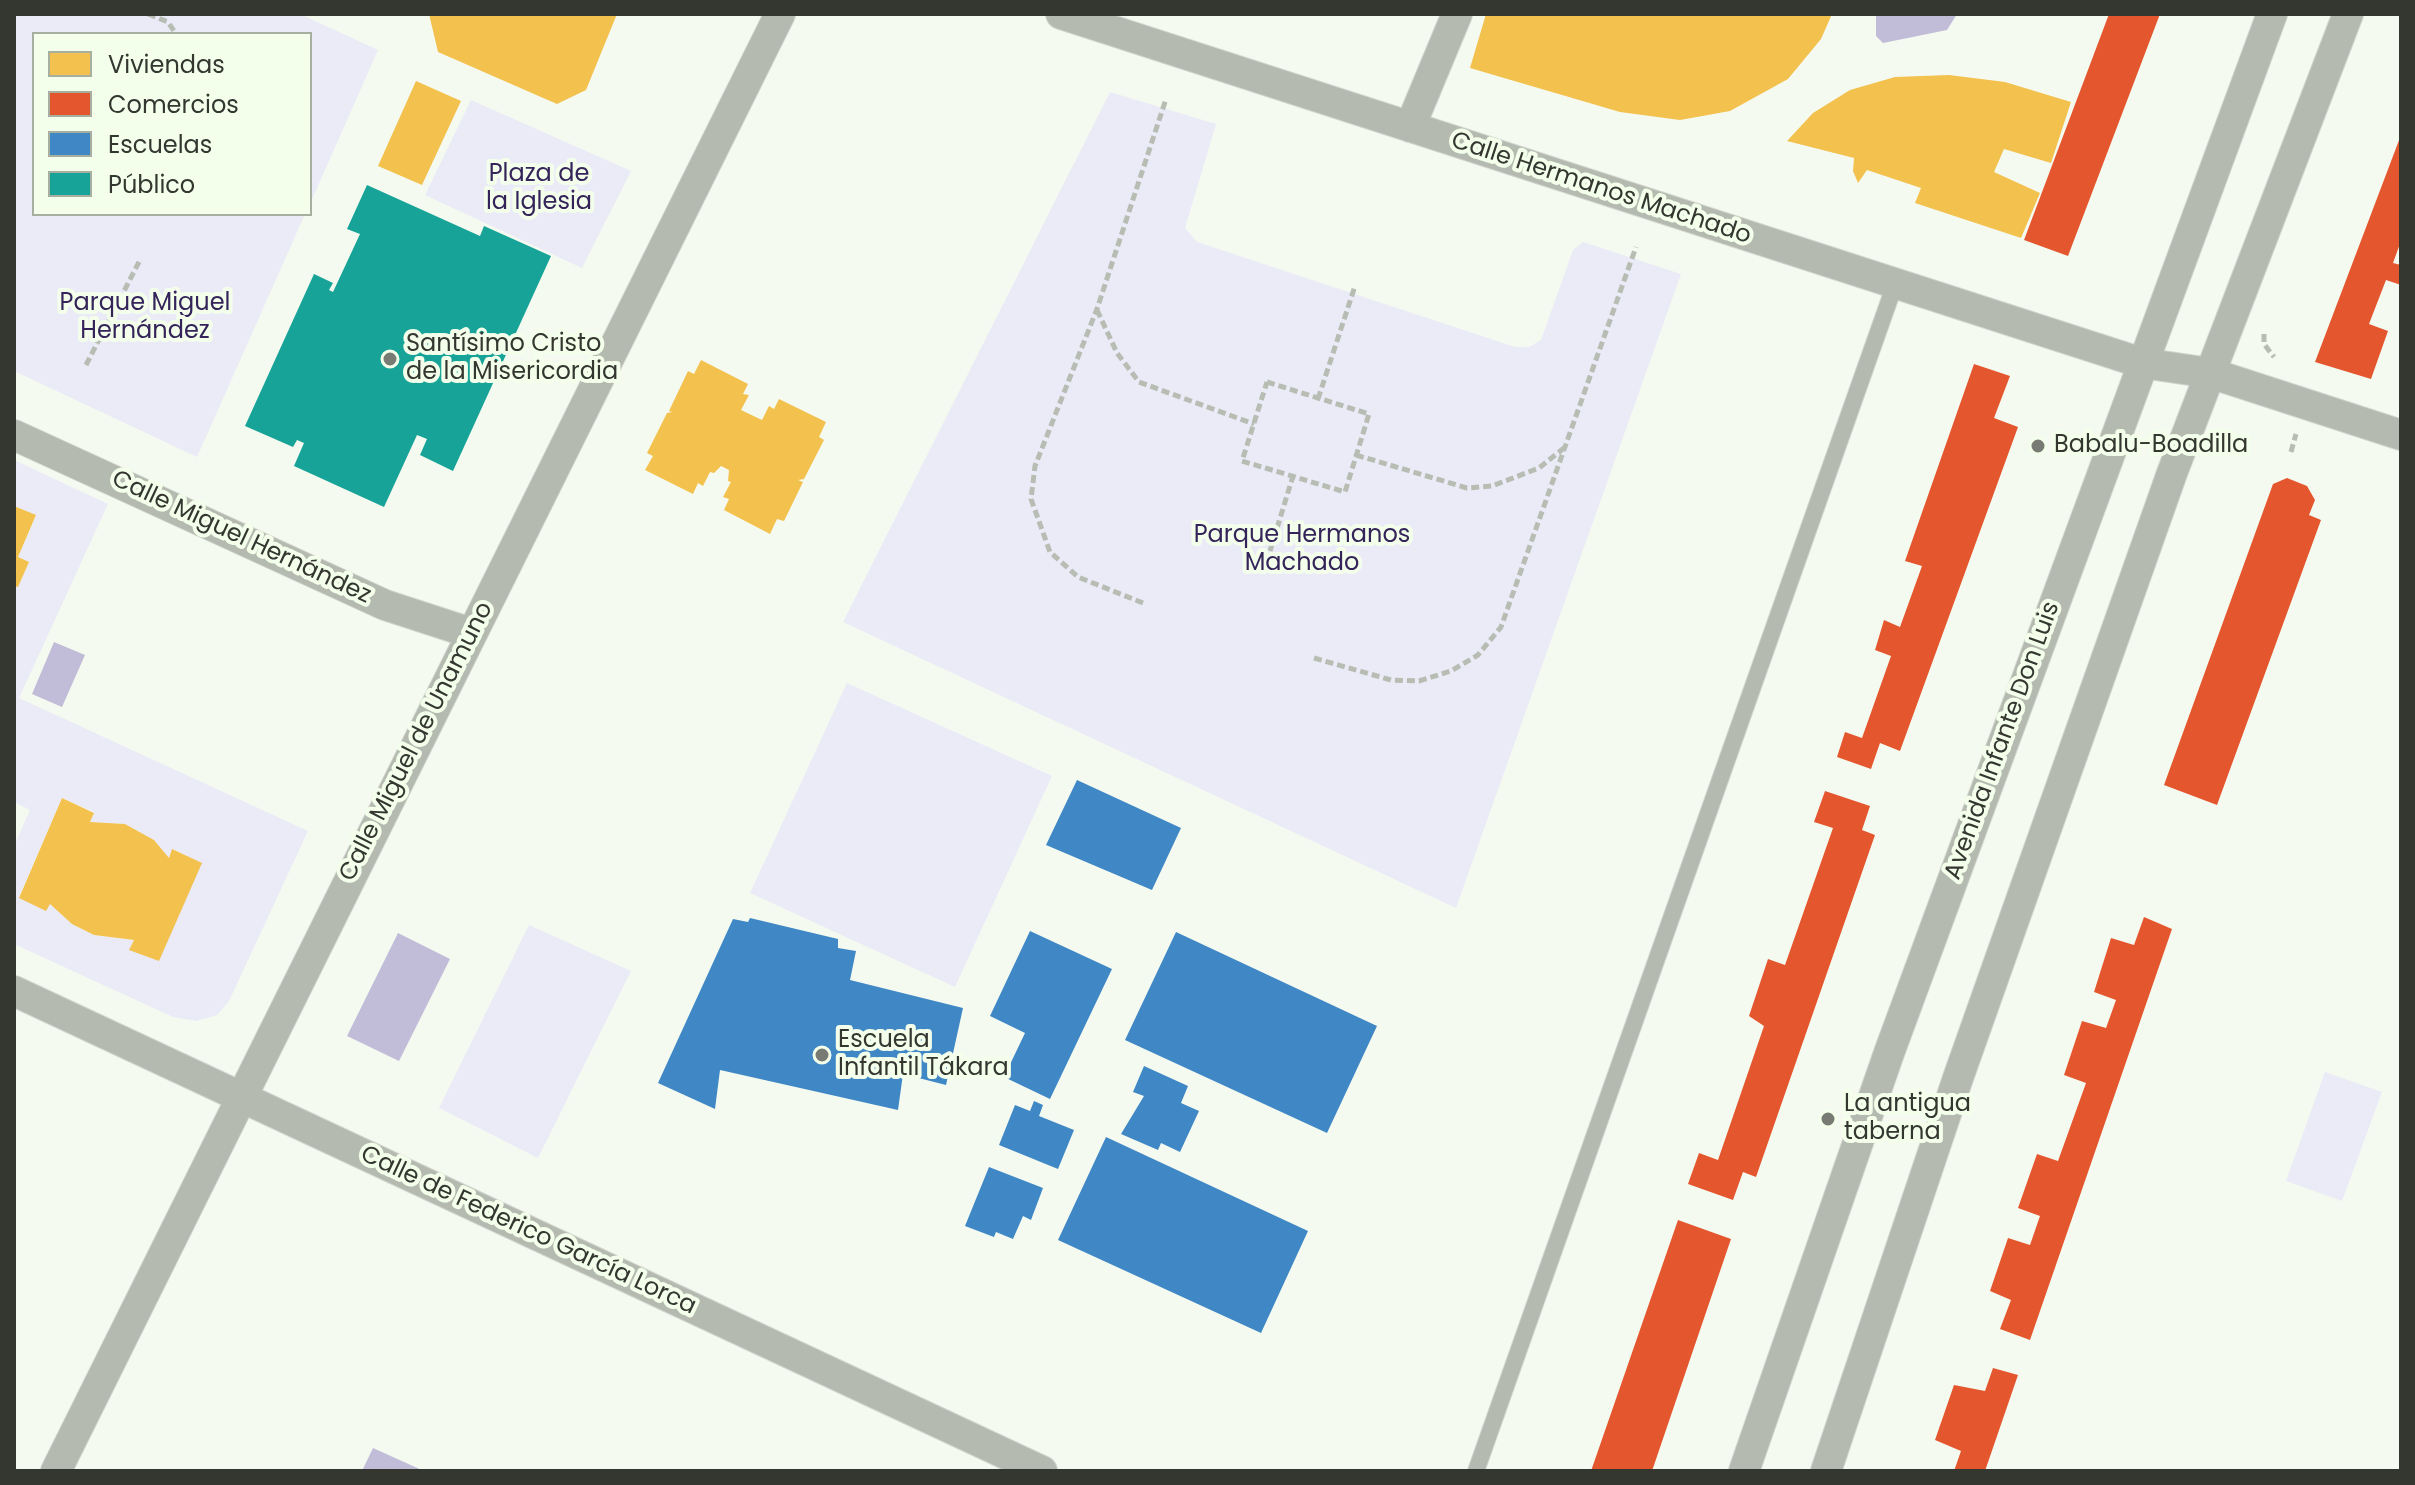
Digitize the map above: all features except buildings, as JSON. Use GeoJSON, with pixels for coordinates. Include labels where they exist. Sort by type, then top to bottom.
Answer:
{"type":"FeatureCollection","features":[{"type":"Feature","properties":{"kind":"street","name":"Calle Miguel de Unamuno"},"geometry":{"type":"LineString","coordinates":[[56,1471],[780,14]]}},
{"type":"Feature","properties":{"kind":"street","name":"Calle Hermanos Machado"},"geometry":{"type":"LineString","coordinates":[[1061,14],[2142,363],[2210,373],[2401,435]]}},
{"type":"Feature","properties":{"kind":"street"},"geometry":{"type":"LineString","coordinates":[[1410,127],[1457,14]]}},
{"type":"Feature","properties":{"kind":"street","name":"Avenida Infante Don Luis"},"geometry":{"type":"LineString","coordinates":[[1744,1471],[1889,1053],[2272,14]]}},
{"type":"Feature","properties":{"kind":"street"},"geometry":{"type":"LineString","coordinates":[[1826,1471],[1958,1078],[2210,373],[2348,14]]}},
{"type":"Feature","properties":{"kind":"street","name":"Calle Miguel Hernández"},"geometry":{"type":"LineString","coordinates":[[14,435],[385,605],[471,633]]}},
{"type":"Feature","properties":{"kind":"street","name":"Calle de Federico García Lorca"},"geometry":{"type":"LineString","coordinates":[[14,991],[1042,1471]]}},
{"type":"Feature","properties":{"kind":"lane"},"geometry":{"type":"LineString","coordinates":[[1476,1471],[1895,284]]}},
{"type":"Feature","properties":{"kind":"path"},"geometry":{"type":"LineString","coordinates":[[148,14],[168,22],[175,32]]}},
{"type":"Feature","properties":{"kind":"path"},"geometry":{"type":"LineString","coordinates":[[1143,603],[1078,577],[1050,552],[1031,499],[1035,466],[1097,309],[1166,99]]}},
{"type":"Feature","properties":{"kind":"path"},"geometry":{"type":"LineString","coordinates":[[1314,658],[1391,680],[1419,681],[1451,671],[1478,655],[1501,627],[1636,247]]}},
{"type":"Feature","properties":{"kind":"path"},"geometry":{"type":"LineString","coordinates":[[86,365],[140,260]]}},
{"type":"Feature","properties":{"kind":"path"},"geometry":{"type":"LineString","coordinates":[[1318,399],[1355,286]]}},
{"type":"Feature","properties":{"kind":"path"},"geometry":{"type":"LineString","coordinates":[[1097,309],[1117,353],[1139,382],[1254,424]]}},
{"type":"Feature","properties":{"kind":"path"},"geometry":{"type":"LineString","coordinates":[[1267,382],[1369,414],[1345,492],[1242,461],[1254,424],[1267,382]]}},
{"type":"Feature","properties":{"kind":"path"},"geometry":{"type":"LineString","coordinates":[[1356,455],[1467,488],[1492,486],[1539,468],[1565,447]]}},
{"type":"Feature","properties":{"kind":"path"},"geometry":{"type":"LineString","coordinates":[[1270,551],[1293,476]]}},
{"type":"Feature","properties":{"kind":"green space","name":"Parque Miguel Hernández"},"geometry":{"type":"Polygon","coordinates":[[[14,14],[300,14],[378,50],[312,199],[312,32],[32,32],[32,216],[304,216],[197,457],[14,371],[14,14]]]}},
{"type":"Feature","properties":{"kind":"green space","name":"Parque Hermanos Machado"},"geometry":{"type":"Polygon","coordinates":[[[1110,92],[1216,124],[1185,228],[1197,242],[1515,347],[1529,347],[1541,340],[1573,250],[1583,242],[1681,274],[1456,908],[843,622],[1110,92]]]}},
{"type":"Feature","properties":{"kind":"green space","name":"Plaza de la Iglesia"},"geometry":{"type":"Polygon","coordinates":[[[471,100],[631,171],[582,268],[425,195],[471,100]]]}},
{"type":"Feature","properties":{"kind":"green space"},"geometry":{"type":"Polygon","coordinates":[[[14,460],[108,504],[19,698],[308,831],[229,1001],[217,1015],[196,1021],[173,1017],[14,944],[14,846],[30,810],[14,802],[14,586],[18,587],[29,562],[18,557],[36,516],[14,506],[14,460]],[[62,798],[19,897],[50,904],[72,924],[94,935],[134,940],[201,863],[173,849],[169,858],[154,840],[125,824],[90,822],[94,812],[62,798]]]}},
{"type":"Feature","properties":{"kind":"green space"},"geometry":{"type":"Polygon","coordinates":[[[847,683],[1052,776],[955,987],[750,893],[847,683]]]}},
{"type":"Feature","properties":{"kind":"green space"},"geometry":{"type":"Polygon","coordinates":[[[529,925],[631,971],[538,1158],[439,1108],[529,925]]]}},
{"type":"Feature","properties":{"kind":"green space"},"geometry":{"type":"Polygon","coordinates":[[[2325,1072],[2382,1092],[2342,1201],[2286,1181],[2325,1072]]]}},
{"type":"Feature","properties":{"kind":"shaded area"},"geometry":{"type":"Polygon","coordinates":[[[1876,14],[1957,14],[1947,30],[1883,43],[1876,36],[1876,14]]]}},
{"type":"Feature","properties":{"kind":"shaded area"},"geometry":{"type":"Polygon","coordinates":[[[54,642],[85,655],[62,707],[32,694],[54,642]]]}},
{"type":"Feature","properties":{"kind":"shaded area"},"geometry":{"type":"Polygon","coordinates":[[[398,933],[450,959],[399,1061],[347,1036],[398,933]]]}},
{"type":"Feature","properties":{"kind":"shaded area"},"geometry":{"type":"Polygon","coordinates":[[[373,1448],[424,1471],[362,1471],[373,1448]]]}},
{"type":"Feature","properties":{"kind":"place","name":"Santísimo Cristo de la Misericordia"},"geometry":{"type":"Point","coordinates":[390,359]}},
{"type":"Feature","properties":{"kind":"place","name":"Babalu-Boadilla"},"geometry":{"type":"Point","coordinates":[2038,446]}},
{"type":"Feature","properties":{"kind":"place","name":"Escuela Infantil Tákara"},"geometry":{"type":"Point","coordinates":[822,1055]}},
{"type":"Feature","properties":{"kind":"place","name":"La antigua taberna"},"geometry":{"type":"Point","coordinates":[1828,1119]}}]}
